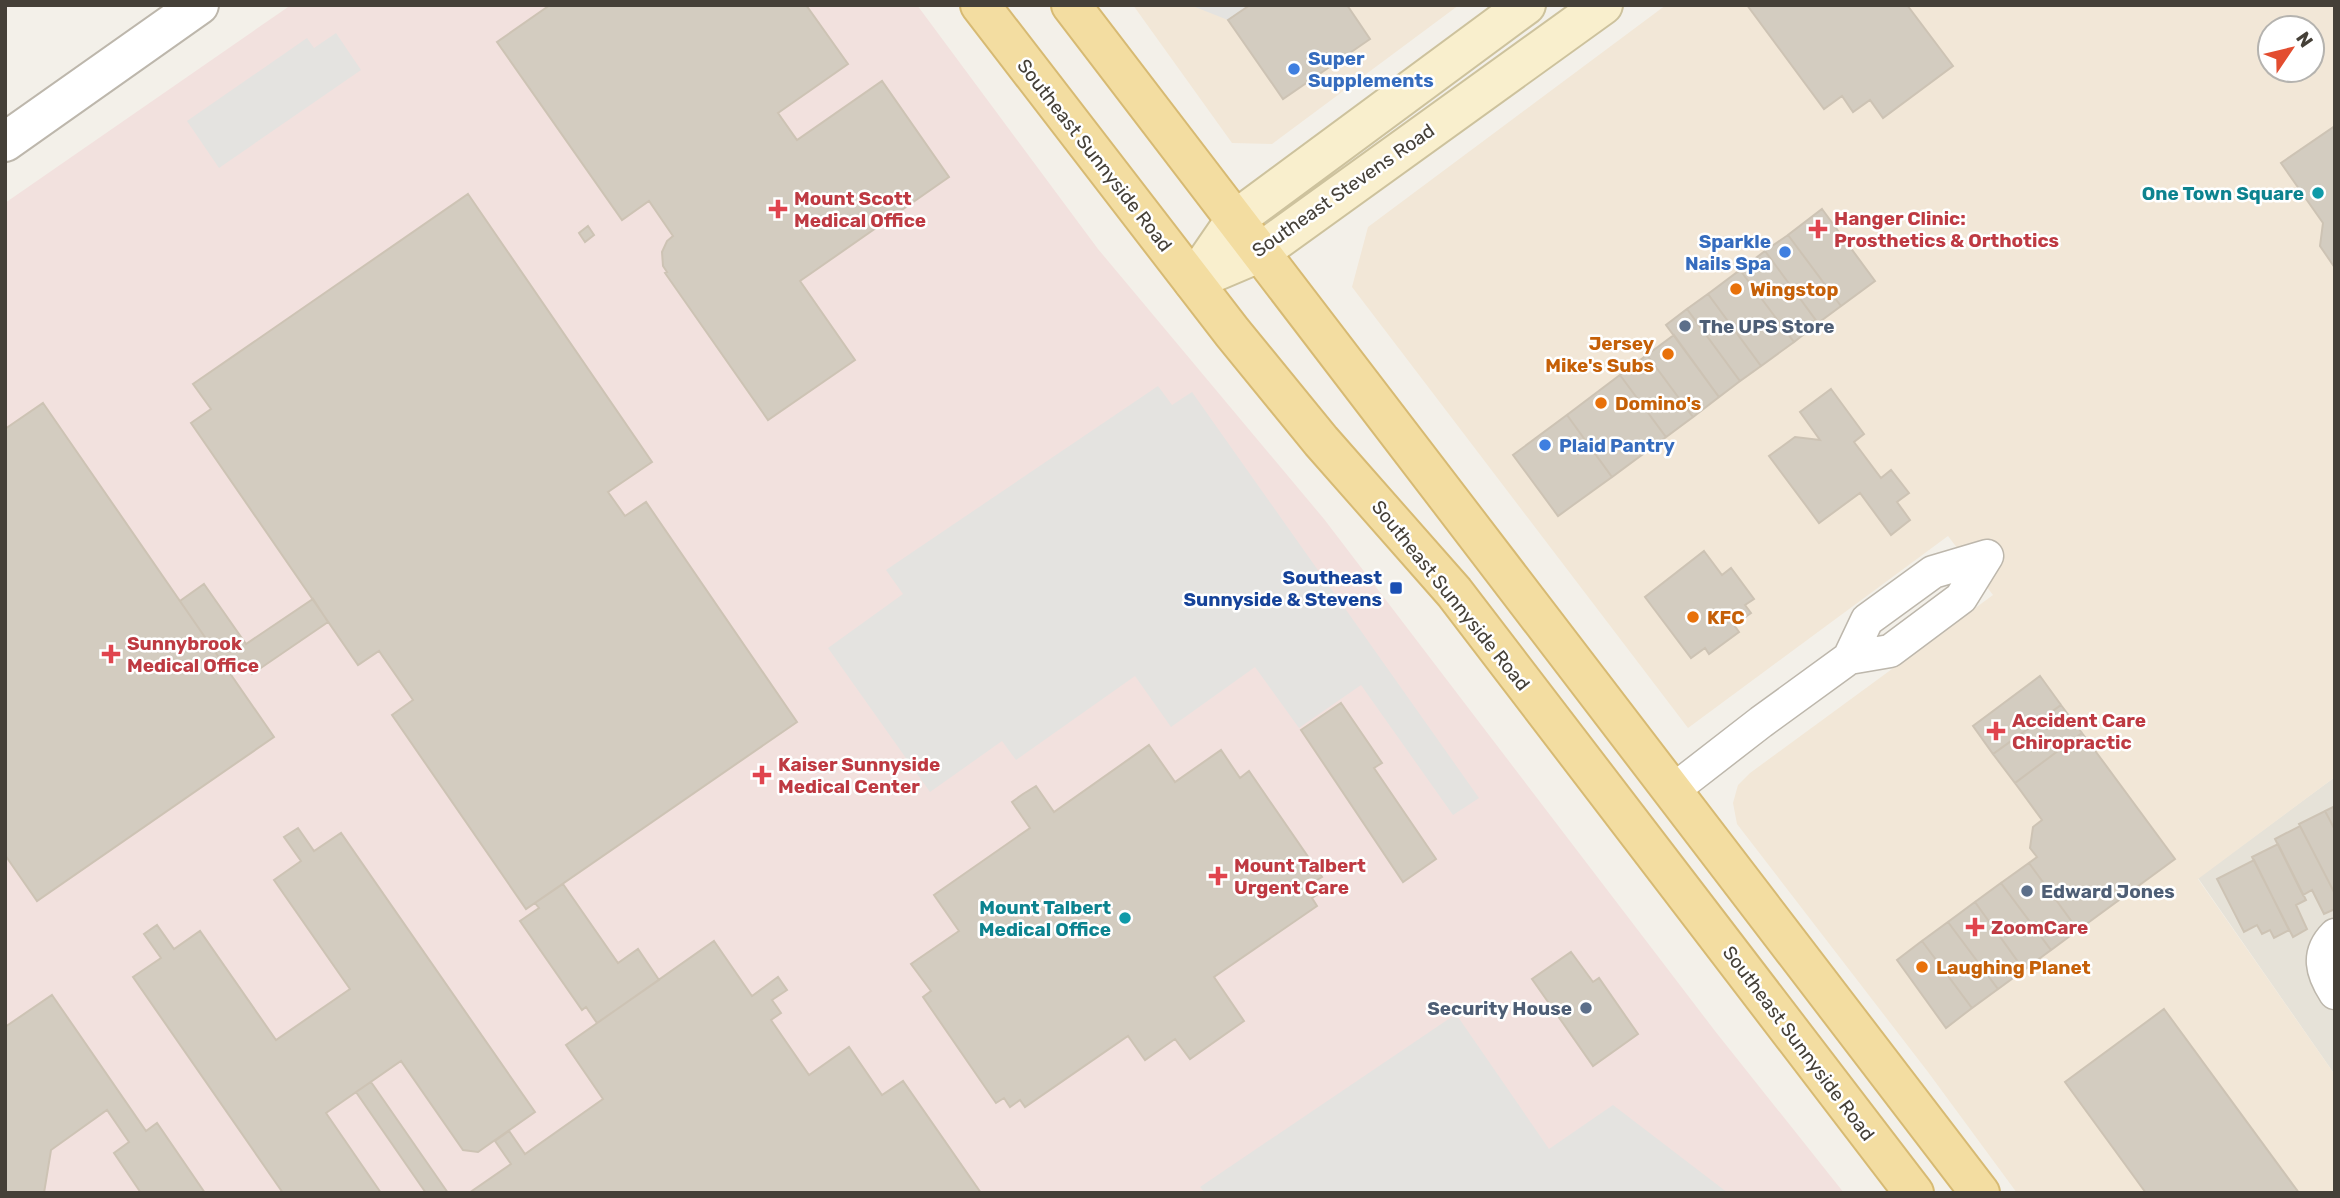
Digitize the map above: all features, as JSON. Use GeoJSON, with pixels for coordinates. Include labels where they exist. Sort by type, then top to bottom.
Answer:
{"type":"FeatureCollection","features":[{"type":"Feature","properties":{"kind":"main road","name":"Southeast Sunnyside Road"},"geometry":{"type":"LineString","coordinates":[[980,5],[1193,281],[1321,441],[1454,592],[1906,1183]]}},
{"type":"Feature","properties":{"kind":"main road"},"geometry":{"type":"LineString","coordinates":[[1071,5],[1980,1193]]}},
{"type":"Feature","properties":{"kind":"main road","name":"Southeast Stevens Road"},"geometry":{"type":"LineString","coordinates":[[1193,281],[1234,220],[1526,5]]}},
{"type":"Feature","properties":{"kind":"main road","name":"Southeast Stevens Road"},"geometry":{"type":"LineString","coordinates":[[1193,281],[1259,253],[1603,5]]}},
{"type":"Feature","properties":{"kind":"main road"},"geometry":{"type":"LineString","coordinates":[[1906,1183],[1939,1183],[1947,1193]]}},
{"type":"Feature","properties":{"kind":"street"},"geometry":{"type":"LineString","coordinates":[[5,142],[199,5]]}},
{"type":"Feature","properties":{"kind":"street"},"geometry":{"type":"LineString","coordinates":[[1672,790],[1849,658]]}},
{"type":"Feature","properties":{"kind":"street"},"geometry":{"type":"LineString","coordinates":[[2335,935],[2329,940],[2322,954],[2323,970],[2335,993]]}},
{"type":"Feature","properties":{"kind":"shaded area","name":"Kaiser Sunnyside Medical Center"},"geometry":{"type":"Polygon","coordinates":[[[291,5],[917,5],[1098,249],[1324,519],[1715,1031],[1844,1193],[5,1193],[5,203],[291,5]]]}},
{"type":"Feature","properties":{"kind":"shaded area"},"geometry":{"type":"Polygon","coordinates":[[[1133,5],[1459,5],[1272,144],[1232,143],[1133,5]]]}},
{"type":"Feature","properties":{"kind":"shaded area"},"geometry":{"type":"Polygon","coordinates":[[[1190,5],[1250,5],[1228,20],[1190,5]]]}},
{"type":"Feature","properties":{"kind":"shaded area"},"geometry":{"type":"Polygon","coordinates":[[[1666,5],[2335,5],[2335,777],[2198,879],[2335,1075],[2335,1193],[2017,1193],[1928,1072],[1737,824],[1733,803],[1738,785],[1750,773],[1993,595],[1948,536],[1688,728],[1352,287],[1368,227],[1666,5]]]}},
{"type":"Feature","properties":{"kind":"shaded area"},"geometry":{"type":"Polygon","coordinates":[[[336,33],[361,70],[219,168],[187,121],[307,38],[314,48],[336,33]]]}},
{"type":"Feature","properties":{"kind":"shaded area"},"geometry":{"type":"Polygon","coordinates":[[[1158,386],[1172,405],[1192,392],[1479,798],[1453,815],[1361,685],[1299,728],[1255,667],[1171,727],[1135,676],[1016,760],[1002,741],[930,792],[828,648],[903,594],[886,570],[1158,386]]]}},
{"type":"Feature","properties":{"kind":"shaded area"},"geometry":{"type":"Polygon","coordinates":[[[2335,777],[2335,1075],[2198,878],[2335,777]]]}},
{"type":"Feature","properties":{"kind":"shaded area"},"geometry":{"type":"Polygon","coordinates":[[[1456,1014],[1549,1149],[1613,1105],[1728,1193],[1205,1193],[1200,1187],[1456,1014]]]}},
{"type":"Feature","properties":{"kind":"building","name":"Mount Scott Medical Office"},"geometry":{"type":"Polygon","coordinates":[[[550,5],[806,5],[848,64],[778,113],[797,140],[882,81],[949,177],[800,281],[855,360],[768,420],[665,273],[667,272],[663,266],[662,252],[667,241],[673,236],[649,201],[622,220],[497,42],[550,5]]]}},
{"type":"Feature","properties":{"kind":"building","name":"Super Supplements"},"geometry":{"type":"Polygon","coordinates":[[[1250,5],[1347,5],[1370,39],[1283,99],[1228,20],[1250,5]]]}},
{"type":"Feature","properties":{"kind":"building"},"geometry":{"type":"Polygon","coordinates":[[[1747,5],[1907,5],[1953,66],[1883,118],[1870,100],[1853,112],[1842,96],[1824,109],[1747,5]]]}},
{"type":"Feature","properties":{"kind":"building","name":"One Town Square"},"geometry":{"type":"Polygon","coordinates":[[[2335,126],[2335,268],[2320,246],[2323,223],[2281,163],[2335,126]]]}},
{"type":"Feature","properties":{"kind":"building"},"geometry":{"type":"Polygon","coordinates":[[[468,194],[652,462],[608,492],[625,516],[646,502],[797,722],[526,909],[392,715],[413,700],[379,651],[358,665],[191,423],[211,409],[193,384],[468,194]]]}},
{"type":"Feature","properties":{"kind":"building"},"geometry":{"type":"Polygon","coordinates":[[[1822,209],[1875,281],[1841,306],[1788,235],[1822,209]]]}},
{"type":"Feature","properties":{"kind":"building"},"geometry":{"type":"Polygon","coordinates":[[[588,226],[594,235],[585,242],[579,233],[588,226]]]}},
{"type":"Feature","properties":{"kind":"building"},"geometry":{"type":"Polygon","coordinates":[[[1788,235],[1841,306],[1818,323],[1765,251],[1788,235]]]}},
{"type":"Feature","properties":{"kind":"building"},"geometry":{"type":"Polygon","coordinates":[[[1765,251],[1818,323],[1794,342],[1740,270],[1765,251]]]}},
{"type":"Feature","properties":{"kind":"building"},"geometry":{"type":"Polygon","coordinates":[[[1740,270],[1794,342],[1761,366],[1708,294],[1740,270]]]}},
{"type":"Feature","properties":{"kind":"building"},"geometry":{"type":"Polygon","coordinates":[[[1708,294],[1761,366],[1740,381],[1687,309],[1708,294]]]}},
{"type":"Feature","properties":{"kind":"building"},"geometry":{"type":"Polygon","coordinates":[[[1687,309],[1740,381],[1719,397],[1666,325],[1687,309]]]}},
{"type":"Feature","properties":{"kind":"building"},"geometry":{"type":"Polygon","coordinates":[[[1674,335],[1719,397],[1693,417],[1647,355],[1674,335]]]}},
{"type":"Feature","properties":{"kind":"building"},"geometry":{"type":"Polygon","coordinates":[[[1647,355],[1693,417],[1666,437],[1620,375],[1647,355]]]}},
{"type":"Feature","properties":{"kind":"building"},"geometry":{"type":"Polygon","coordinates":[[[1620,375],[1666,437],[1612,477],[1567,415],[1620,375]]]}},
{"type":"Feature","properties":{"kind":"building"},"geometry":{"type":"Polygon","coordinates":[[[1831,389],[1864,434],[1854,442],[1881,478],[1891,470],[1909,493],[1897,502],[1910,520],[1891,535],[1860,493],[1819,523],[1769,456],[1795,437],[1820,440],[1800,412],[1831,389]]]}},
{"type":"Feature","properties":{"kind":"building","name":"Sunnybrook Medical Office"},"geometry":{"type":"Polygon","coordinates":[[[43,403],[274,737],[37,901],[5,855],[5,429],[43,403]]]}},
{"type":"Feature","properties":{"kind":"building"},"geometry":{"type":"Polygon","coordinates":[[[1567,415],[1612,477],[1558,516],[1513,455],[1567,415]]]}},
{"type":"Feature","properties":{"kind":"building"},"geometry":{"type":"Polygon","coordinates":[[[1704,551],[1722,575],[1731,568],[1754,599],[1745,605],[1751,613],[1734,625],[1739,632],[1709,654],[1705,648],[1691,658],[1645,597],[1704,551]]]}},
{"type":"Feature","properties":{"kind":"building"},"geometry":{"type":"Polygon","coordinates":[[[204,584],[246,644],[313,599],[328,622],[252,674],[243,662],[229,672],[180,601],[204,584]]]}},
{"type":"Feature","properties":{"kind":"building"},"geometry":{"type":"Polygon","coordinates":[[[2040,676],[2061,705],[1993,754],[1973,726],[2040,676]]]}},
{"type":"Feature","properties":{"kind":"building"},"geometry":{"type":"Polygon","coordinates":[[[1341,703],[1382,763],[1374,768],[1436,859],[1403,882],[1301,730],[1341,703]]]}},
{"type":"Feature","properties":{"kind":"building"},"geometry":{"type":"Polygon","coordinates":[[[2061,705],[2082,733],[2015,783],[1993,754],[2061,705]]]}},
{"type":"Feature","properties":{"kind":"building"},"geometry":{"type":"Polygon","coordinates":[[[2082,733],[2175,859],[2078,930],[2029,863],[2037,857],[2030,848],[2033,827],[2042,820],[2015,783],[2082,733]]]}},
{"type":"Feature","properties":{"kind":"building","name":"Mount Talbert Medical Office"},"geometry":{"type":"Polygon","coordinates":[[[1149,745],[1175,782],[1221,750],[1240,778],[1249,771],[1322,877],[1314,882],[1321,892],[1312,898],[1317,906],[1214,977],[1244,1021],[1190,1059],[1175,1039],[1145,1060],[1128,1036],[1025,1107],[1020,1100],[1010,1107],[1004,1098],[996,1103],[923,997],[931,991],[911,964],[959,931],[934,895],[1030,828],[1012,802],[1023,794],[1036,786],[1054,812],[1149,745]]]}},
{"type":"Feature","properties":{"kind":"building"},"geometry":{"type":"Polygon","coordinates":[[[2335,806],[2335,830],[2325,811],[2335,806]]]}},
{"type":"Feature","properties":{"kind":"building"},"geometry":{"type":"Polygon","coordinates":[[[2325,811],[2335,830],[2335,894],[2299,824],[2325,811]]]}},
{"type":"Feature","properties":{"kind":"building"},"geometry":{"type":"Polygon","coordinates":[[[2300,826],[2335,894],[2335,909],[2324,914],[2312,890],[2303,895],[2275,839],[2300,826]]]}},
{"type":"Feature","properties":{"kind":"building"},"geometry":{"type":"Polygon","coordinates":[[[298,828],[314,851],[341,833],[535,1112],[478,1152],[463,1150],[401,1061],[326,1113],[381,1193],[283,1193],[133,977],[161,958],[144,934],[157,925],[174,949],[200,931],[276,1040],[350,989],[274,880],[301,861],[284,837],[298,828]]]}},
{"type":"Feature","properties":{"kind":"building"},"geometry":{"type":"Polygon","coordinates":[[[2278,844],[2306,900],[2296,905],[2307,929],[2293,937],[2252,857],[2278,844]]]}},
{"type":"Feature","properties":{"kind":"building"},"geometry":{"type":"Polygon","coordinates":[[[2254,860],[2289,930],[2274,938],[2270,930],[2262,934],[2257,925],[2244,932],[2217,879],[2254,860]]]}},
{"type":"Feature","properties":{"kind":"building"},"geometry":{"type":"Polygon","coordinates":[[[2029,863],[2078,930],[2051,950],[2001,883],[2029,863]]]}},
{"type":"Feature","properties":{"kind":"building"},"geometry":{"type":"Polygon","coordinates":[[[2001,883],[2051,950],[2024,970],[1975,902],[2001,883]]]}},
{"type":"Feature","properties":{"kind":"building"},"geometry":{"type":"Polygon","coordinates":[[[563,884],[618,963],[638,949],[659,980],[597,1023],[586,1007],[582,1010],[520,921],[539,908],[535,903],[563,884]]]}},
{"type":"Feature","properties":{"kind":"building"},"geometry":{"type":"Polygon","coordinates":[[[1975,902],[2024,970],[1998,989],[1948,922],[1975,902]]]}},
{"type":"Feature","properties":{"kind":"building"},"geometry":{"type":"Polygon","coordinates":[[[1948,922],[1998,989],[1972,1008],[1922,941],[1948,922]]]}},
{"type":"Feature","properties":{"kind":"building"},"geometry":{"type":"Polygon","coordinates":[[[714,941],[752,996],[778,977],[787,990],[772,1000],[781,1013],[771,1020],[809,1075],[849,1047],[882,1095],[903,1081],[981,1193],[469,1193],[511,1164],[495,1141],[509,1131],[525,1154],[603,1099],[566,1045],[714,941]]]}},
{"type":"Feature","properties":{"kind":"building"},"geometry":{"type":"Polygon","coordinates":[[[1922,941],[1972,1008],[1946,1028],[1897,960],[1922,941]]]}},
{"type":"Feature","properties":{"kind":"building","name":"Security House"},"geometry":{"type":"Polygon","coordinates":[[[1571,952],[1593,982],[1599,978],[1638,1034],[1593,1066],[1532,979],[1571,952]]]}},
{"type":"Feature","properties":{"kind":"building"},"geometry":{"type":"Polygon","coordinates":[[[52,995],[146,1131],[157,1123],[205,1193],[141,1193],[114,1153],[129,1142],[107,1110],[51,1150],[44,1193],[5,1193],[5,1027],[52,995]]]}},
{"type":"Feature","properties":{"kind":"building"},"geometry":{"type":"Polygon","coordinates":[[[2164,1009],[2299,1193],[2146,1193],[2065,1082],[2164,1009]]]}},
{"type":"Feature","properties":{"kind":"building"},"geometry":{"type":"Polygon","coordinates":[[[371,1082],[448,1193],[426,1193],[356,1092],[371,1082]]]}},
{"type":"Feature","properties":{"kind":"place","name":"Super Supplements"},"geometry":{"type":"Point","coordinates":[1294,69]}},
{"type":"Feature","properties":{"kind":"place","name":"One Town Square"},"geometry":{"type":"Point","coordinates":[2318,193]}},
{"type":"Feature","properties":{"kind":"place","name":"Mount Scott Medical Office"},"geometry":{"type":"Point","coordinates":[778,209]}},
{"type":"Feature","properties":{"kind":"place","name":"Hanger Clinic: Prosthetics & Orthotics"},"geometry":{"type":"Point","coordinates":[1818,229]}},
{"type":"Feature","properties":{"kind":"place","name":"Sparkle Nails Spa"},"geometry":{"type":"Point","coordinates":[1785,252]}},
{"type":"Feature","properties":{"kind":"place","name":"Wingstop"},"geometry":{"type":"Point","coordinates":[1736,289]}},
{"type":"Feature","properties":{"kind":"place","name":"The UPS Store"},"geometry":{"type":"Point","coordinates":[1685,326]}},
{"type":"Feature","properties":{"kind":"place","name":"Jersey Mike's Subs"},"geometry":{"type":"Point","coordinates":[1668,354]}},
{"type":"Feature","properties":{"kind":"place","name":"Domino's"},"geometry":{"type":"Point","coordinates":[1601,403]}},
{"type":"Feature","properties":{"kind":"place","name":"Plaid Pantry"},"geometry":{"type":"Point","coordinates":[1545,445]}},
{"type":"Feature","properties":{"kind":"place","name":"Southeast Sunnyside & Stevens"},"geometry":{"type":"Point","coordinates":[1396,588]}},
{"type":"Feature","properties":{"kind":"place","name":"KFC"},"geometry":{"type":"Point","coordinates":[1693,617]}},
{"type":"Feature","properties":{"kind":"place","name":"Sunnybrook Medical Office"},"geometry":{"type":"Point","coordinates":[111,654]}},
{"type":"Feature","properties":{"kind":"place","name":"Accident Care Chiropractic"},"geometry":{"type":"Point","coordinates":[1996,731]}},
{"type":"Feature","properties":{"kind":"place","name":"Kaiser Sunnyside Medical Center"},"geometry":{"type":"Point","coordinates":[762,775]}},
{"type":"Feature","properties":{"kind":"place","name":"Mount Talbert Urgent Care"},"geometry":{"type":"Point","coordinates":[1218,876]}},
{"type":"Feature","properties":{"kind":"place","name":"Edward Jones"},"geometry":{"type":"Point","coordinates":[2027,891]}},
{"type":"Feature","properties":{"kind":"place","name":"Mount Talbert Medical Office"},"geometry":{"type":"Point","coordinates":[1125,918]}},
{"type":"Feature","properties":{"kind":"place","name":"ZoomCare"},"geometry":{"type":"Point","coordinates":[1975,927]}},
{"type":"Feature","properties":{"kind":"place","name":"Laughing Planet"},"geometry":{"type":"Point","coordinates":[1922,967]}},
{"type":"Feature","properties":{"kind":"place","name":"Security House"},"geometry":{"type":"Point","coordinates":[1586,1008]}}]}
